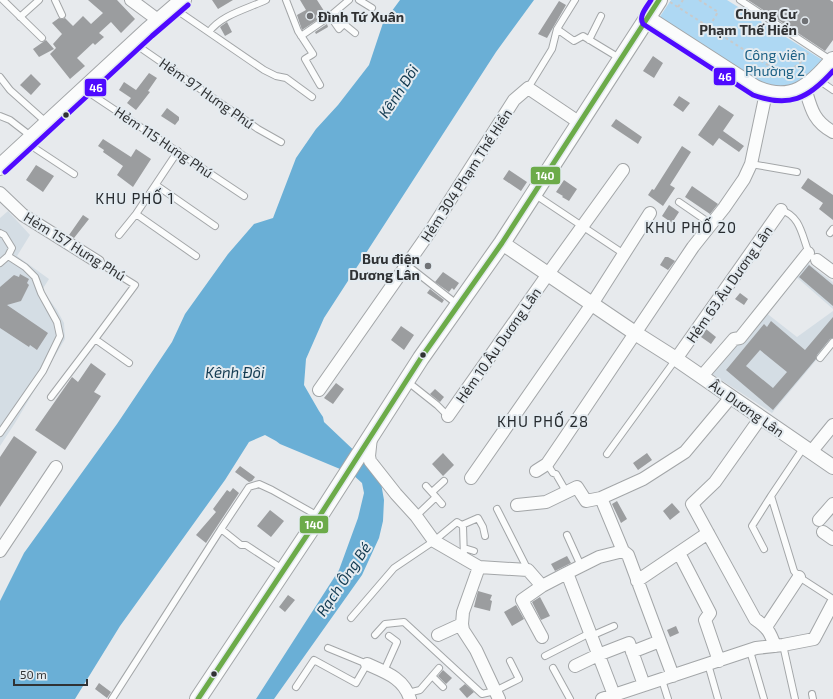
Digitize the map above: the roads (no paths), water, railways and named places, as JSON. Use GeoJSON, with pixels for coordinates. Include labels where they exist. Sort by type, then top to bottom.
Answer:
{"type":"FeatureCollection","features":[{"type":"Feature","properties":{"kind":"main road"},"geometry":{"type":"LineString","coordinates":[[198,699],[319,517],[421,358],[502,243],[659,0]]}},
{"type":"Feature","properties":{"kind":"main road"},"geometry":{"type":"LineString","coordinates":[[0,167],[158,20],[179,4]]}},
{"type":"Feature","properties":{"kind":"main road"},"geometry":{"type":"LineString","coordinates":[[648,19],[755,88],[766,93],[779,95],[796,92],[810,83],[833,60]]}},
{"type":"Feature","properties":{"kind":"street"},"geometry":{"type":"LineString","coordinates":[[131,0],[158,20]]}},
{"type":"Feature","properties":{"kind":"street"},"geometry":{"type":"LineString","coordinates":[[810,83],[813,114],[819,122],[833,132]]}},
{"type":"Feature","properties":{"kind":"street"},"geometry":{"type":"LineString","coordinates":[[528,88],[580,123]]}},
{"type":"Feature","properties":{"kind":"street","name":"Hẻm 304 Phạm Thế Hiển"},"geometry":{"type":"LineString","coordinates":[[319,390],[429,233],[514,100],[528,88]]}},
{"type":"Feature","properties":{"kind":"street"},"geometry":{"type":"LineString","coordinates":[[536,471],[547,464],[693,247],[744,179],[751,164],[766,93]]}},
{"type":"Feature","properties":{"kind":"street","name":"Hẻm 10 Âu Dương Lân"},"geometry":{"type":"LineString","coordinates":[[448,416],[623,170]]}},
{"type":"Feature","properties":{"kind":"street","name":"Hẻm 157 Hưng Phú"},"geometry":{"type":"LineString","coordinates":[[0,193],[23,215],[98,262]]}},
{"type":"Feature","properties":{"kind":"street","name":"Hẻm 63 Âu Dương Lân"},"geometry":{"type":"LineString","coordinates":[[676,358],[781,210]]}},
{"type":"Feature","properties":{"kind":"street"},"geometry":{"type":"LineString","coordinates":[[471,478],[592,304],[650,213]]}},
{"type":"Feature","properties":{"kind":"street","name":"Âu Dương Lân"},"geometry":{"type":"LineString","coordinates":[[502,243],[635,333],[676,358],[833,467]]}},
{"type":"Feature","properties":{"kind":"street"},"geometry":{"type":"LineString","coordinates":[[702,376],[734,339],[740,338],[813,256],[833,272]]}},
{"type":"Feature","properties":{"kind":"street"},"geometry":{"type":"LineString","coordinates":[[517,505],[546,502],[577,487],[586,501],[601,498],[643,479],[685,452],[731,397]]}},
{"type":"Feature","properties":{"kind":"street"},"geometry":{"type":"LineString","coordinates":[[761,417],[715,482],[692,504],[755,619],[766,627],[779,646]]}},
{"type":"Feature","properties":{"kind":"street"},"geometry":{"type":"LineString","coordinates":[[807,449],[833,425]]}},
{"type":"Feature","properties":{"kind":"street"},"geometry":{"type":"LineString","coordinates":[[367,442],[370,461],[396,494],[416,516],[434,541],[464,554],[479,567],[528,570],[542,586]]}},
{"type":"Feature","properties":{"kind":"street"},"geometry":{"type":"LineString","coordinates":[[0,551],[56,466]]}},
{"type":"Feature","properties":{"kind":"street"},"geometry":{"type":"LineString","coordinates":[[601,498],[623,551],[628,555],[660,641],[667,678]]}},
{"type":"Feature","properties":{"kind":"street"},"geometry":{"type":"LineString","coordinates":[[833,504],[821,526],[833,539]]}},
{"type":"Feature","properties":{"kind":"street"},"geometry":{"type":"LineString","coordinates":[[637,581],[708,533]]}},
{"type":"Feature","properties":{"kind":"street"},"geometry":{"type":"LineString","coordinates":[[542,637],[522,600],[542,586],[566,573],[599,557],[623,551]]}},
{"type":"Feature","properties":{"kind":"street"},"geometry":{"type":"LineString","coordinates":[[679,553],[710,614],[705,620],[714,663]]}},
{"type":"Feature","properties":{"kind":"street"},"geometry":{"type":"LineString","coordinates":[[479,567],[463,612],[462,624],[463,630],[476,650],[497,695]]}},
{"type":"Feature","properties":{"kind":"street"},"geometry":{"type":"LineString","coordinates":[[566,573],[615,697]]}},
{"type":"Feature","properties":{"kind":"street"},"geometry":{"type":"LineString","coordinates":[[766,627],[799,577]]}},
{"type":"Feature","properties":{"kind":"street"},"geometry":{"type":"LineString","coordinates":[[602,699],[615,697],[756,648],[779,646],[814,639],[833,603]]}},
{"type":"Feature","properties":{"kind":"street"},"geometry":{"type":"LineString","coordinates":[[438,635],[462,624]]}},
{"type":"Feature","properties":{"kind":"street"},"geometry":{"type":"LineString","coordinates":[[632,652],[660,641]]}},
{"type":"Feature","properties":{"kind":"street"},"geometry":{"type":"LineString","coordinates":[[575,666],[629,643],[644,686]]}},
{"type":"Feature","properties":{"kind":"street"},"geometry":{"type":"LineString","coordinates":[[367,664],[384,671],[400,681],[409,696]]}},
{"type":"Feature","properties":{"kind":"lane"},"geometry":{"type":"LineString","coordinates":[[3,0],[42,38]]}},
{"type":"Feature","properties":{"kind":"lane"},"geometry":{"type":"LineString","coordinates":[[20,17],[39,0]]}},
{"type":"Feature","properties":{"kind":"lane"},"geometry":{"type":"LineString","coordinates":[[55,0],[62,15]]}},
{"type":"Feature","properties":{"kind":"lane"},"geometry":{"type":"LineString","coordinates":[[209,32],[213,26],[221,20],[266,0]]}},
{"type":"Feature","properties":{"kind":"lane"},"geometry":{"type":"LineString","coordinates":[[286,0],[298,31],[313,54],[305,59],[320,85]]}},
{"type":"Feature","properties":{"kind":"lane"},"geometry":{"type":"LineString","coordinates":[[301,36],[330,16],[349,0]]}},
{"type":"Feature","properties":{"kind":"lane"},"geometry":{"type":"LineString","coordinates":[[359,0],[372,8]]}},
{"type":"Feature","properties":{"kind":"lane","name":"Hẻm 304 Phạm Thế Hiển"},"geometry":{"type":"LineString","coordinates":[[528,88],[552,49],[557,29],[575,0]]}},
{"type":"Feature","properties":{"kind":"lane"},"geometry":{"type":"LineString","coordinates":[[740,0],[812,48],[833,60]]}},
{"type":"Feature","properties":{"kind":"lane"},"geometry":{"type":"LineString","coordinates":[[179,4],[209,32],[264,70],[276,76],[286,78],[312,97]]}},
{"type":"Feature","properties":{"kind":"lane"},"geometry":{"type":"LineString","coordinates":[[330,16],[340,29],[344,24],[355,32]]}},
{"type":"Feature","properties":{"kind":"lane"},"geometry":{"type":"LineString","coordinates":[[589,40],[601,16]]}},
{"type":"Feature","properties":{"kind":"lane"},"geometry":{"type":"LineString","coordinates":[[557,29],[574,41],[583,36],[621,59]]}},
{"type":"Feature","properties":{"kind":"lane","name":"Hẻm 97 Hưng Phú"},"geometry":{"type":"LineString","coordinates":[[134,43],[258,129],[281,142]]}},
{"type":"Feature","properties":{"kind":"lane"},"geometry":{"type":"LineString","coordinates":[[0,76],[10,90],[47,123]]}},
{"type":"Feature","properties":{"kind":"lane"},"geometry":{"type":"LineString","coordinates":[[810,83],[833,90]]}},
{"type":"Feature","properties":{"kind":"lane"},"geometry":{"type":"LineString","coordinates":[[0,89],[6,84]]}},
{"type":"Feature","properties":{"kind":"lane","name":"Hẻm 115 Hưng Phú"},"geometry":{"type":"LineString","coordinates":[[84,89],[244,196]]}},
{"type":"Feature","properties":{"kind":"lane"},"geometry":{"type":"LineString","coordinates":[[0,116],[10,120],[29,140],[74,174]]}},
{"type":"Feature","properties":{"kind":"lane"},"geometry":{"type":"LineString","coordinates":[[119,235],[136,214],[178,152]]}},
{"type":"Feature","properties":{"kind":"lane"},"geometry":{"type":"LineString","coordinates":[[751,164],[796,172]]}},
{"type":"Feature","properties":{"kind":"lane"},"geometry":{"type":"LineString","coordinates":[[156,185],[215,226]]}},
{"type":"Feature","properties":{"kind":"lane"},"geometry":{"type":"LineString","coordinates":[[534,194],[624,254]]}},
{"type":"Feature","properties":{"kind":"lane"},"geometry":{"type":"LineString","coordinates":[[679,202],[711,224]]}},
{"type":"Feature","properties":{"kind":"lane"},"geometry":{"type":"LineString","coordinates":[[781,210],[796,219],[813,256]]}},
{"type":"Feature","properties":{"kind":"lane"},"geometry":{"type":"LineString","coordinates":[[136,214],[196,256]]}},
{"type":"Feature","properties":{"kind":"lane"},"geometry":{"type":"LineString","coordinates":[[0,233],[4,235],[12,248],[8,256],[0,263]]}},
{"type":"Feature","properties":{"kind":"lane"},"geometry":{"type":"LineString","coordinates":[[0,433],[44,371],[60,336],[57,322],[41,293],[35,277],[25,267],[8,256]]}},
{"type":"Feature","properties":{"kind":"lane","name":"Hẻm 157 Hưng Phú"},"geometry":{"type":"LineString","coordinates":[[52,397],[135,285],[98,262]]}},
{"type":"Feature","properties":{"kind":"lane"},"geometry":{"type":"LineString","coordinates":[[407,265],[458,305]]}},
{"type":"Feature","properties":{"kind":"lane"},"geometry":{"type":"LineString","coordinates":[[95,339],[129,363]]}},
{"type":"Feature","properties":{"kind":"lane"},"geometry":{"type":"LineString","coordinates":[[820,358],[833,342]]}},
{"type":"Feature","properties":{"kind":"lane"},"geometry":{"type":"LineString","coordinates":[[607,454],[676,358]]}},
{"type":"Feature","properties":{"kind":"lane"},"geometry":{"type":"LineString","coordinates":[[406,381],[437,405],[448,416]]}},
{"type":"Feature","properties":{"kind":"lane"},"geometry":{"type":"LineString","coordinates":[[764,549],[752,526],[770,496],[807,449]]}},
{"type":"Feature","properties":{"kind":"lane"},"geometry":{"type":"LineString","coordinates":[[547,464],[553,473],[556,474],[567,493]]}},
{"type":"Feature","properties":{"kind":"lane"},"geometry":{"type":"LineString","coordinates":[[416,516],[444,481]]}},
{"type":"Feature","properties":{"kind":"lane"},"geometry":{"type":"LineString","coordinates":[[112,699],[220,529],[249,487],[259,484],[319,517]]}},
{"type":"Feature","properties":{"kind":"lane"},"geometry":{"type":"LineString","coordinates":[[426,486],[442,504]]}},
{"type":"Feature","properties":{"kind":"lane"},"geometry":{"type":"LineString","coordinates":[[770,496],[794,571],[799,577],[833,599]]}},
{"type":"Feature","properties":{"kind":"lane"},"geometry":{"type":"LineString","coordinates":[[496,509],[528,570]]}},
{"type":"Feature","properties":{"kind":"lane"},"geometry":{"type":"LineString","coordinates":[[462,525],[478,518],[483,527],[485,536]]}},
{"type":"Feature","properties":{"kind":"lane"},"geometry":{"type":"LineString","coordinates":[[352,618],[394,568],[434,541],[457,522],[462,525]]}},
{"type":"Feature","properties":{"kind":"lane"},"geometry":{"type":"LineString","coordinates":[[462,525],[464,554],[474,551]]}},
{"type":"Feature","properties":{"kind":"lane"},"geometry":{"type":"LineString","coordinates":[[220,529],[241,545],[246,545],[284,570]]}},
{"type":"Feature","properties":{"kind":"lane"},"geometry":{"type":"LineString","coordinates":[[567,535],[581,566]]}},
{"type":"Feature","properties":{"kind":"lane"},"geometry":{"type":"LineString","coordinates":[[375,635],[385,624],[404,622],[482,694],[497,695],[519,678],[510,661]]}},
{"type":"Feature","properties":{"kind":"lane"},"geometry":{"type":"LineString","coordinates":[[545,656],[591,634],[614,626]]}},
{"type":"Feature","properties":{"kind":"lane"},"geometry":{"type":"LineString","coordinates":[[384,671],[397,642],[389,636]]}},
{"type":"Feature","properties":{"kind":"lane"},"geometry":{"type":"LineString","coordinates":[[779,646],[796,699]]}},
{"type":"Feature","properties":{"kind":"lane"},"geometry":{"type":"LineString","coordinates":[[296,687],[314,660],[356,683],[367,664],[328,648]]}},
{"type":"Feature","properties":{"kind":"lane"},"geometry":{"type":"LineString","coordinates":[[750,651],[764,699]]}},
{"type":"Feature","properties":{"kind":"lane"},"geometry":{"type":"LineString","coordinates":[[714,663],[718,699]]}},
{"type":"Feature","properties":{"kind":"lane"},"geometry":{"type":"LineString","coordinates":[[409,696],[420,690],[439,668]]}},
{"type":"Feature","properties":{"kind":"lane"},"geometry":{"type":"LineString","coordinates":[[552,668],[570,699]]}},
{"type":"Feature","properties":{"kind":"lane"},"geometry":{"type":"LineString","coordinates":[[432,676],[443,687]]}},
{"type":"Feature","properties":{"kind":"lane"},"geometry":{"type":"LineString","coordinates":[[667,678],[668,699]]}},
{"type":"Feature","properties":{"kind":"water","name":"Kênh Đôi"},"geometry":{"type":"Polygon","coordinates":[[[400,0],[534,0],[496,52],[324,318],[306,359],[304,385],[323,417],[324,422],[362,458],[381,483],[384,500],[383,521],[379,538],[362,575],[274,699],[256,699],[339,570],[358,518],[364,493],[362,483],[352,474],[280,444],[265,435],[249,442],[225,480],[120,626],[75,699],[0,699],[0,601],[24,553],[117,424],[172,342],[185,314],[228,254],[254,224],[273,218],[296,158],[316,129],[338,105],[369,65],[383,23],[400,0]]]}},
{"type":"Feature","properties":{"kind":"place","name":"Đình Tứ Xuân"},"geometry":{"type":"Point","coordinates":[310,16]}},
{"type":"Feature","properties":{"kind":"place","name":"Chung Cư Phạm Thế Hiển"},"geometry":{"type":"Point","coordinates":[805,21]}},
{"type":"Feature","properties":{"kind":"place","name":"Bưu điện Dương Lân"},"geometry":{"type":"Point","coordinates":[428,266]}},
{"type":"Feature","properties":{"kind":"district","name":"KHU PHỐ 1"},"geometry":{"type":"Point","coordinates":[135,198]}},
{"type":"Feature","properties":{"kind":"district","name":"KHU PHỐ 20"},"geometry":{"type":"Point","coordinates":[691,227]}},
{"type":"Feature","properties":{"kind":"district","name":"KHU PHỐ 28"},"geometry":{"type":"Point","coordinates":[543,421]}},
{"type":"Feature","properties":{"kind":"park label","name":"Công viên Phường 2"},"geometry":{"type":"Point","coordinates":[775,62]}},
{"type":"Feature","properties":{"kind":"water label","name":"Rạch Ông Bé"},"geometry":{"type":"Point","coordinates":[343,579]}}]}
